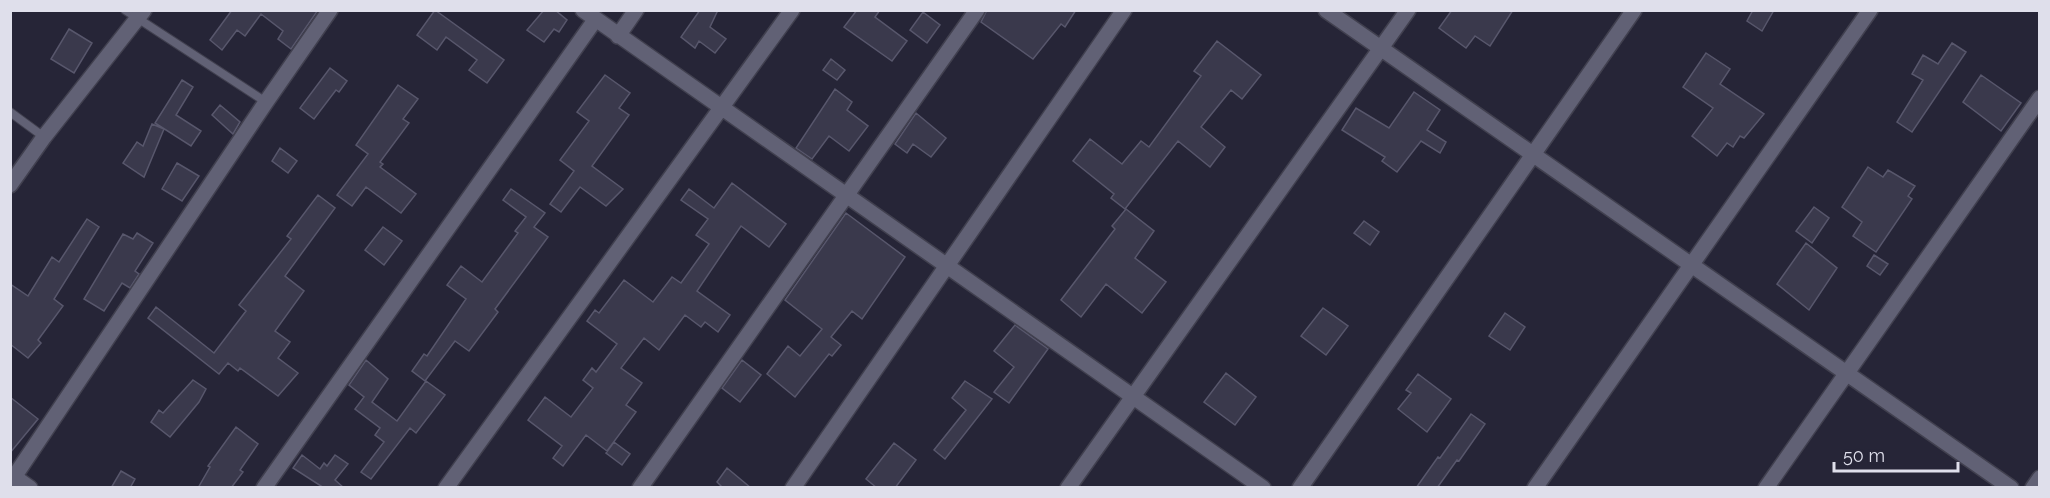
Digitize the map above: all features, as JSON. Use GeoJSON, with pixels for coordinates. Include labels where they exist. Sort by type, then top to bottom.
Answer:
{"type":"FeatureCollection","features":[{"type":"Feature","properties":{"kind":"street"},"geometry":{"type":"LineString","coordinates":[[30,488],[12,478],[330,10]]}},
{"type":"Feature","properties":{"kind":"street"},"geometry":{"type":"LineString","coordinates":[[618,36],[636,10]]}},
{"type":"Feature","properties":{"kind":"street"},"geometry":{"type":"LineString","coordinates":[[446,488],[792,10]]}},
{"type":"Feature","properties":{"kind":"street"},"geometry":{"type":"LineString","coordinates":[[640,488],[977,10]]}},
{"type":"Feature","properties":{"kind":"street"},"geometry":{"type":"LineString","coordinates":[[793,488],[1124,10]]}},
{"type":"Feature","properties":{"kind":"street"},"geometry":{"type":"LineString","coordinates":[[1326,10],[2011,488]]}},
{"type":"Feature","properties":{"kind":"street"},"geometry":{"type":"LineString","coordinates":[[1068,488],[1408,10]]}},
{"type":"Feature","properties":{"kind":"street"},"geometry":{"type":"LineString","coordinates":[[1300,488],[1634,10]]}},
{"type":"Feature","properties":{"kind":"street"},"geometry":{"type":"LineString","coordinates":[[1535,488],[1870,10]]}},
{"type":"Feature","properties":{"kind":"street"},"geometry":{"type":"LineString","coordinates":[[10,185],[136,14]]}},
{"type":"Feature","properties":{"kind":"street"},"geometry":{"type":"LineString","coordinates":[[264,488],[589,15],[1263,488]]}},
{"type":"Feature","properties":{"kind":"street"},"geometry":{"type":"LineString","coordinates":[[1766,488],[2040,98]]}},
{"type":"Feature","properties":{"kind":"street"},"geometry":{"type":"LineString","coordinates":[[2033,488],[2040,478]]}},
{"type":"Feature","properties":{"kind":"lane"},"geometry":{"type":"LineString","coordinates":[[136,14],[266,102]]}},
{"type":"Feature","properties":{"kind":"lane"},"geometry":{"type":"LineString","coordinates":[[10,112],[44,137]]}},
{"type":"Feature","properties":{"kind":"building"},"geometry":{"type":"Polygon","coordinates":[[[232,10],[318,10],[291,49],[278,39],[283,31],[261,14],[245,36],[237,30],[222,50],[210,40],[232,10]]]}},
{"type":"Feature","properties":{"kind":"building"},"geometry":{"type":"Polygon","coordinates":[[[435,10],[504,60],[487,83],[469,70],[477,60],[446,37],[437,50],[417,35],[435,10]]]}},
{"type":"Feature","properties":{"kind":"building"},"geometry":{"type":"Polygon","coordinates":[[[544,10],[555,10],[567,20],[559,32],[554,29],[544,42],[527,30],[544,10]]]}},
{"type":"Feature","properties":{"kind":"building"},"geometry":{"type":"Polygon","coordinates":[[[700,10],[718,10],[710,27],[726,39],[715,53],[699,41],[695,48],[681,37],[700,10]]]}},
{"type":"Feature","properties":{"kind":"building"},"geometry":{"type":"Polygon","coordinates":[[[857,10],[880,10],[875,17],[907,41],[892,61],[844,27],[857,10]]]}},
{"type":"Feature","properties":{"kind":"building"},"geometry":{"type":"Polygon","coordinates":[[[987,10],[1076,10],[1065,27],[1061,24],[1033,59],[981,22],[987,10]]]}},
{"type":"Feature","properties":{"kind":"building"},"geometry":{"type":"Polygon","coordinates":[[[1452,10],[1513,10],[1490,46],[1475,36],[1466,48],[1439,28],[1452,10]]]}},
{"type":"Feature","properties":{"kind":"building"},"geometry":{"type":"Polygon","coordinates":[[[1753,10],[1774,10],[1762,31],[1747,21],[1753,10]]]}},
{"type":"Feature","properties":{"kind":"building"},"geometry":{"type":"Polygon","coordinates":[[[923,12],[940,25],[927,43],[910,30],[923,12]]]}},
{"type":"Feature","properties":{"kind":"building"},"geometry":{"type":"Polygon","coordinates":[[[69,29],[92,43],[74,73],[51,59],[69,29]]]}},
{"type":"Feature","properties":{"kind":"building"},"geometry":{"type":"Polygon","coordinates":[[[1217,41],[1261,75],[1242,99],[1231,90],[1201,127],[1225,147],[1210,167],[1178,141],[1125,209],[1111,198],[1114,194],[1073,161],[1090,139],[1122,164],[1141,141],[1149,147],[1201,76],[1194,71],[1217,41]]]}},
{"type":"Feature","properties":{"kind":"building"},"geometry":{"type":"Polygon","coordinates":[[[1952,43],[1966,52],[1912,132],[1897,122],[1923,80],[1912,74],[1923,55],[1938,64],[1952,43]]]}},
{"type":"Feature","properties":{"kind":"building"},"geometry":{"type":"Polygon","coordinates":[[[1706,53],[1730,69],[1720,84],[1764,114],[1744,138],[1740,136],[1733,147],[1727,143],[1717,156],[1692,136],[1713,108],[1683,87],[1706,53]]]}},
{"type":"Feature","properties":{"kind":"building"},"geometry":{"type":"Polygon","coordinates":[[[831,59],[845,70],[837,80],[823,70],[831,59]]]}},
{"type":"Feature","properties":{"kind":"building"},"geometry":{"type":"Polygon","coordinates":[[[330,68],[347,81],[339,92],[336,90],[314,119],[300,108],[330,68]]]}},
{"type":"Feature","properties":{"kind":"building"},"geometry":{"type":"Polygon","coordinates":[[[605,75],[630,93],[619,108],[629,115],[592,166],[623,189],[606,206],[580,187],[561,212],[550,204],[574,171],[560,160],[589,121],[577,112],[605,75]]]}},
{"type":"Feature","properties":{"kind":"building"},"geometry":{"type":"Polygon","coordinates":[[[1981,75],[2021,103],[2001,131],[1963,102],[1981,75]]]}},
{"type":"Feature","properties":{"kind":"building"},"geometry":{"type":"Polygon","coordinates":[[[182,80],[193,87],[176,115],[201,131],[191,146],[155,123],[182,80]]]}},
{"type":"Feature","properties":{"kind":"building"},"geometry":{"type":"Polygon","coordinates":[[[398,85],[418,99],[403,119],[409,123],[380,162],[383,164],[380,167],[416,194],[401,213],[366,187],[352,206],[337,195],[368,154],[356,145],[398,85]]]}},
{"type":"Feature","properties":{"kind":"building"},"geometry":{"type":"Polygon","coordinates":[[[835,89],[852,102],[847,110],[868,126],[849,151],[829,136],[812,159],[796,148],[835,89]]]}},
{"type":"Feature","properties":{"kind":"building"},"geometry":{"type":"Polygon","coordinates":[[[1414,92],[1440,110],[1427,130],[1446,142],[1440,153],[1421,141],[1397,172],[1382,161],[1385,157],[1342,130],[1356,108],[1389,128],[1414,92]]]}},
{"type":"Feature","properties":{"kind":"building"},"geometry":{"type":"Polygon","coordinates":[[[220,105],[240,122],[233,134],[212,115],[220,105]]]}},
{"type":"Feature","properties":{"kind":"building"},"geometry":{"type":"Polygon","coordinates":[[[916,113],[946,138],[931,157],[913,144],[907,153],[895,144],[916,113]]]}},
{"type":"Feature","properties":{"kind":"building"},"geometry":{"type":"Polygon","coordinates":[[[152,124],[164,129],[144,177],[123,163],[137,142],[143,146],[152,124]]]}},
{"type":"Feature","properties":{"kind":"building"},"geometry":{"type":"Polygon","coordinates":[[[280,148],[297,161],[288,173],[272,161],[280,148]]]}},
{"type":"Feature","properties":{"kind":"building"},"geometry":{"type":"Polygon","coordinates":[[[177,163],[199,176],[182,201],[162,189],[177,163]]]}},
{"type":"Feature","properties":{"kind":"building"},"geometry":{"type":"Polygon","coordinates":[[[1868,167],[1883,177],[1888,170],[1915,186],[1908,196],[1912,199],[1876,252],[1853,236],[1862,222],[1842,207],[1868,167]]]}},
{"type":"Feature","properties":{"kind":"building"},"geometry":{"type":"Polygon","coordinates":[[[732,183],[786,224],[769,247],[741,226],[697,291],[730,315],[718,332],[705,322],[701,327],[685,315],[659,350],[644,338],[621,368],[642,383],[626,405],[636,412],[607,451],[586,435],[563,466],[553,458],[562,446],[528,420],[545,397],[571,417],[593,388],[583,380],[592,368],[596,372],[617,344],[587,321],[595,310],[599,313],[624,280],[653,302],[672,277],[681,283],[709,244],[696,235],[708,219],[681,200],[689,189],[714,208],[732,183]]]}},
{"type":"Feature","properties":{"kind":"building"},"geometry":{"type":"Polygon","coordinates":[[[511,189],[545,213],[534,227],[548,237],[495,309],[498,312],[469,351],[455,341],[425,381],[412,371],[424,354],[427,356],[466,299],[447,285],[461,266],[482,282],[518,233],[515,231],[526,217],[503,200],[511,189]]]}},
{"type":"Feature","properties":{"kind":"building"},"geometry":{"type":"Polygon","coordinates":[[[318,195],[335,208],[285,276],[304,291],[275,331],[290,342],[278,358],[298,373],[278,396],[240,368],[238,371],[228,363],[219,374],[148,318],[156,307],[214,353],[246,311],[239,305],[291,239],[287,236],[318,195]]]}},
{"type":"Feature","properties":{"kind":"building"},"geometry":{"type":"Polygon","coordinates":[[[1814,207],[1829,218],[1812,243],[1796,231],[1814,207]]]}},
{"type":"Feature","properties":{"kind":"building"},"geometry":{"type":"Polygon","coordinates":[[[1126,209],[1154,231],[1135,258],[1166,282],[1142,313],[1106,284],[1081,317],[1061,300],[1115,229],[1112,226],[1126,209]]]}},
{"type":"Feature","properties":{"kind":"building"},"geometry":{"type":"Polygon","coordinates":[[[846,213],[905,257],[862,319],[852,311],[831,337],[841,345],[832,356],[829,354],[795,397],[767,374],[788,346],[800,356],[822,329],[785,300],[846,213]]]}},
{"type":"Feature","properties":{"kind":"building"},"geometry":{"type":"Polygon","coordinates":[[[87,219],[99,227],[54,299],[63,306],[38,340],[41,343],[28,358],[10,344],[10,284],[28,296],[52,257],[59,262],[87,219]]]}},
{"type":"Feature","properties":{"kind":"building"},"geometry":{"type":"Polygon","coordinates":[[[1364,221],[1379,232],[1370,245],[1354,233],[1364,221]]]}},
{"type":"Feature","properties":{"kind":"building"},"geometry":{"type":"Polygon","coordinates":[[[383,227],[402,241],[384,265],[365,250],[383,227]]]}},
{"type":"Feature","properties":{"kind":"building"},"geometry":{"type":"Polygon","coordinates":[[[137,233],[153,243],[135,271],[139,274],[130,288],[122,283],[104,311],[84,299],[123,234],[133,239],[137,233]]]}},
{"type":"Feature","properties":{"kind":"building"},"geometry":{"type":"Polygon","coordinates":[[[1806,243],[1837,268],[1809,310],[1777,284],[1806,243]]]}},
{"type":"Feature","properties":{"kind":"building"},"geometry":{"type":"Polygon","coordinates":[[[1874,255],[1888,264],[1880,275],[1867,266],[1874,255]]]}},
{"type":"Feature","properties":{"kind":"building"},"geometry":{"type":"Polygon","coordinates":[[[1323,308],[1348,326],[1326,355],[1301,336],[1323,308]]]}},
{"type":"Feature","properties":{"kind":"building"},"geometry":{"type":"Polygon","coordinates":[[[1505,313],[1525,327],[1510,350],[1489,336],[1505,313]]]}},
{"type":"Feature","properties":{"kind":"building"},"geometry":{"type":"Polygon","coordinates":[[[1015,325],[1048,349],[1009,403],[994,392],[1014,367],[994,351],[1015,325]]]}},
{"type":"Feature","properties":{"kind":"building"},"geometry":{"type":"Polygon","coordinates":[[[366,360],[388,379],[372,402],[397,421],[426,381],[445,395],[416,433],[410,428],[371,479],[361,472],[384,442],[375,435],[380,428],[355,409],[364,397],[349,385],[366,360]]]}},
{"type":"Feature","properties":{"kind":"building"},"geometry":{"type":"Polygon","coordinates":[[[742,360],[761,375],[740,402],[722,388],[742,360]]]}},
{"type":"Feature","properties":{"kind":"building"},"geometry":{"type":"Polygon","coordinates":[[[1226,373],[1256,397],[1235,425],[1204,402],[1226,373]]]}},
{"type":"Feature","properties":{"kind":"building"},"geometry":{"type":"Polygon","coordinates":[[[1418,374],[1451,399],[1427,432],[1398,409],[1411,393],[1406,390],[1418,374]]]}},
{"type":"Feature","properties":{"kind":"building"},"geometry":{"type":"Polygon","coordinates":[[[193,380],[206,389],[199,402],[170,437],[151,422],[159,410],[163,413],[193,380]]]}},
{"type":"Feature","properties":{"kind":"building"},"geometry":{"type":"Polygon","coordinates":[[[965,381],[992,399],[945,459],[934,450],[966,410],[952,398],[965,381]]]}},
{"type":"Feature","properties":{"kind":"building"},"geometry":{"type":"Polygon","coordinates":[[[10,397],[38,419],[10,453],[10,397]]]}},
{"type":"Feature","properties":{"kind":"building"},"geometry":{"type":"Polygon","coordinates":[[[1471,414],[1485,424],[1459,461],[1457,460],[1437,488],[1416,488],[1438,457],[1440,458],[1471,414]]]}},
{"type":"Feature","properties":{"kind":"building"},"geometry":{"type":"Polygon","coordinates":[[[236,427],[258,444],[240,470],[243,472],[231,488],[198,488],[210,467],[208,466],[236,427]]]}},
{"type":"Feature","properties":{"kind":"building"},"geometry":{"type":"Polygon","coordinates":[[[614,442],[630,454],[622,465],[606,453],[614,442]]]}},
{"type":"Feature","properties":{"kind":"building"},"geometry":{"type":"Polygon","coordinates":[[[894,443],[916,460],[895,488],[877,488],[866,479],[894,443]]]}},
{"type":"Feature","properties":{"kind":"building"},"geometry":{"type":"Polygon","coordinates":[[[302,455],[320,469],[324,463],[327,466],[335,455],[348,464],[335,480],[344,488],[324,488],[293,468],[302,455]]]}},
{"type":"Feature","properties":{"kind":"building"},"geometry":{"type":"Polygon","coordinates":[[[727,468],[751,488],[723,488],[717,482],[727,468]]]}},
{"type":"Feature","properties":{"kind":"building"},"geometry":{"type":"Polygon","coordinates":[[[121,471],[135,479],[130,488],[111,488],[121,471]]]}}]}
